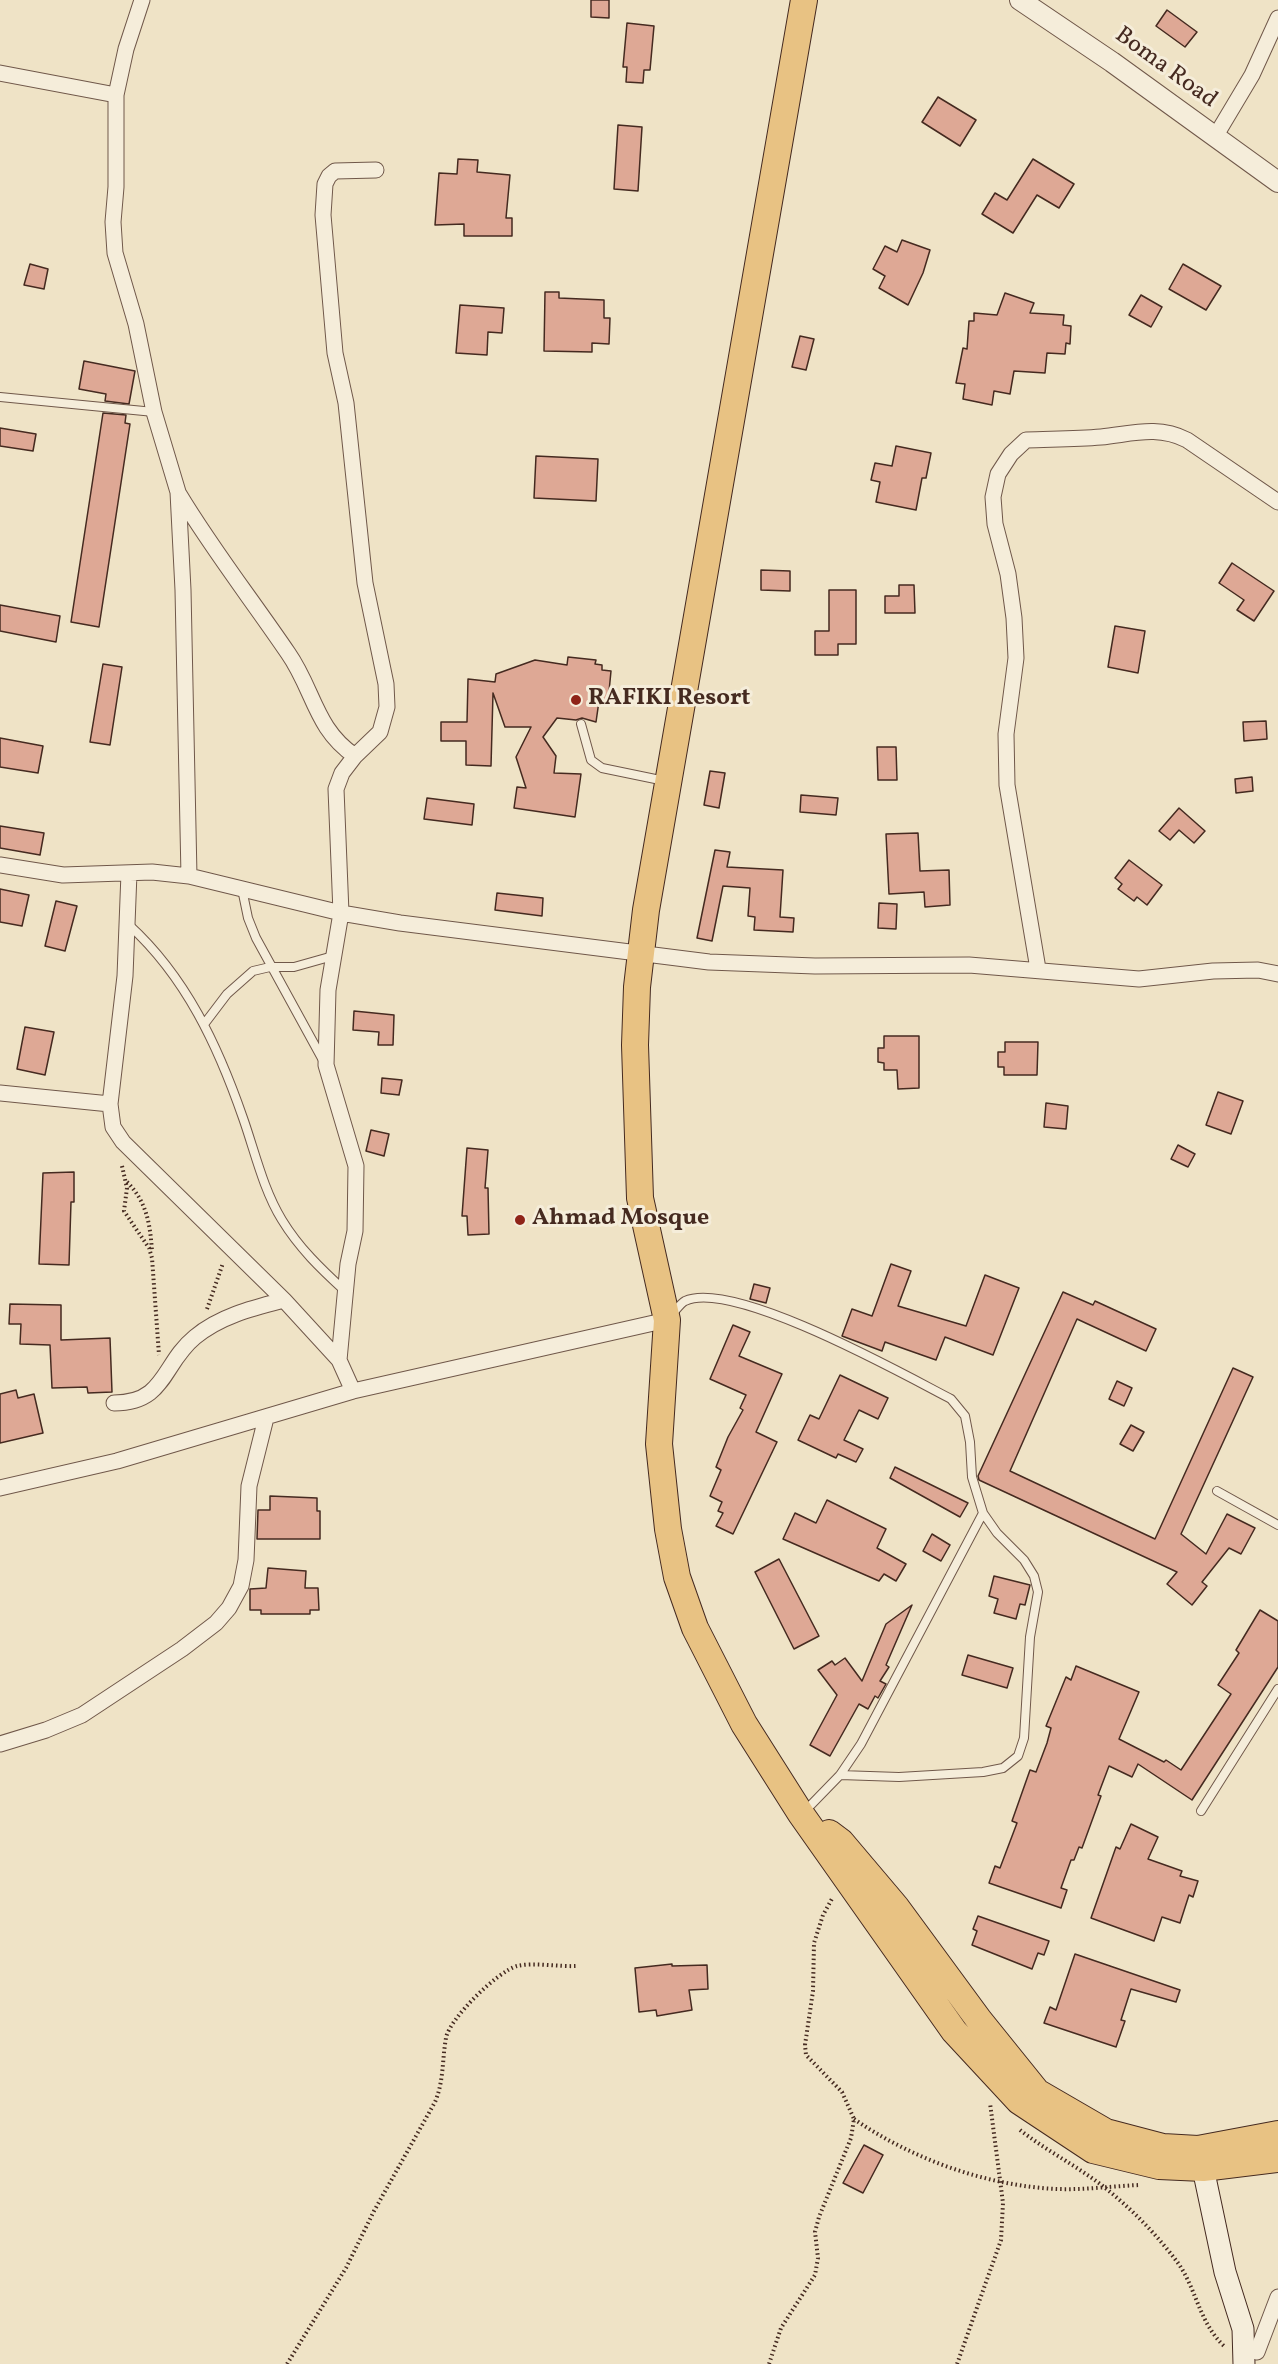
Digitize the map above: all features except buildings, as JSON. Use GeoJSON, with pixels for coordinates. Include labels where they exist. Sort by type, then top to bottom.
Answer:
{"type":"FeatureCollection","features":[{"type":"Feature","properties":{"kind":"highway"},"geometry":{"type":"LineString","coordinates":[[804,0],[640,953],[635,1045],[640,1198],[667,1320],[659,1444],[668,1529],[677,1577],[694,1628],[744,1724],[801,1814],[954,2031],[1019,2101],[1093,2150],[1159,2166],[1210,2158],[1278,2159]]}},
{"type":"Feature","properties":{"kind":"highway"},"geometry":{"type":"LineString","coordinates":[[801,1814],[841,1842],[862,1865],[1037,2092],[1106,2132],[1210,2158],[1278,2134]]}},
{"type":"Feature","properties":{"kind":"main road"},"geometry":{"type":"LineString","coordinates":[[1210,2158],[1211,2202],[1225,2272],[1255,2360]]}},
{"type":"Feature","properties":{"kind":"street"},"geometry":{"type":"LineString","coordinates":[[142,0],[126,49],[116,95],[116,187],[113,222],[115,253],[136,324],[154,412],[178,492],[183,590],[189,876]]}},
{"type":"Feature","properties":{"kind":"street","name":"Boma Road"},"geometry":{"type":"LineString","coordinates":[[1020,0],[1278,182]]}},
{"type":"Feature","properties":{"kind":"street"},"geometry":{"type":"LineString","coordinates":[[1215,136],[1252,75],[1278,18]]}},
{"type":"Feature","properties":{"kind":"street"},"geometry":{"type":"LineString","coordinates":[[0,73],[116,95]]}},
{"type":"Feature","properties":{"kind":"street"},"geometry":{"type":"LineString","coordinates":[[339,1360],[347,1294],[348,1263],[355,1231],[356,1166],[326,1065],[327,1009],[341,913],[336,789],[342,773],[355,756],[380,732],[387,707],[386,684],[365,583],[346,403],[335,353],[323,215],[325,184],[329,176],[335,171],[376,170]]}},
{"type":"Feature","properties":{"kind":"street"},"geometry":{"type":"LineString","coordinates":[[1038,969],[1007,785],[1006,734],[1016,658],[1014,618],[1008,574],[995,524],[993,497],[998,474],[1011,454],[1026,440],[1158,431],[1173,433],[1187,440],[1278,502]]}},
{"type":"Feature","properties":{"kind":"street"},"geometry":{"type":"LineString","coordinates":[[178,492],[206,539],[289,655],[328,733],[338,745],[355,756]]}},
{"type":"Feature","properties":{"kind":"street"},"geometry":{"type":"LineString","coordinates":[[0,865],[63,875],[129,873],[189,876],[242,887],[341,913],[709,962],[815,966],[969,965],[1139,979],[1214,971],[1258,970],[1278,974]]}},
{"type":"Feature","properties":{"kind":"street"},"geometry":{"type":"LineString","coordinates":[[129,873],[128,924],[120,1030],[110,1104],[113,1127],[123,1142],[284,1300],[339,1360],[353,1391]]}},
{"type":"Feature","properties":{"kind":"street"},"geometry":{"type":"LineString","coordinates":[[0,1093],[110,1104]]}},
{"type":"Feature","properties":{"kind":"street"},"geometry":{"type":"LineString","coordinates":[[114,1403],[129,1403],[148,1396],[164,1378],[186,1346],[204,1331],[236,1314],[284,1300]]}},
{"type":"Feature","properties":{"kind":"street"},"geometry":{"type":"LineString","coordinates":[[0,1488],[117,1461],[353,1391],[667,1320]]}},
{"type":"Feature","properties":{"kind":"street"},"geometry":{"type":"LineString","coordinates":[[0,1744],[46,1730],[82,1715],[182,1649],[216,1623],[229,1608],[241,1586],[246,1560],[249,1486],[266,1418]]}},
{"type":"Feature","properties":{"kind":"street"},"geometry":{"type":"LineString","coordinates":[[1255,2360],[1278,2297]]}},
{"type":"Feature","properties":{"kind":"lane"},"geometry":{"type":"LineString","coordinates":[[0,397],[154,412]]}},
{"type":"Feature","properties":{"kind":"lane"},"geometry":{"type":"LineString","coordinates":[[581,724],[591,760],[602,768],[670,782]]}},
{"type":"Feature","properties":{"kind":"lane"},"geometry":{"type":"LineString","coordinates":[[242,887],[248,918],[270,967],[326,1065]]}},
{"type":"Feature","properties":{"kind":"lane"},"geometry":{"type":"LineString","coordinates":[[128,924],[165,962],[205,1023],[239,1109],[262,1178],[281,1219],[307,1257],[347,1294]]}},
{"type":"Feature","properties":{"kind":"lane"},"geometry":{"type":"LineString","coordinates":[[205,1023],[244,976],[270,967],[294,967],[333,956]]}},
{"type":"Feature","properties":{"kind":"lane"},"geometry":{"type":"LineString","coordinates":[[667,1320],[685,1301],[726,1300],[821,1334],[951,1399],[965,1416],[970,1442],[972,1478],[983,1513],[997,1533],[1024,1560],[1034,1576],[1038,1592],[1030,1637],[1024,1738],[1018,1756],[1003,1768],[983,1772],[898,1777],[840,1774]]}},
{"type":"Feature","properties":{"kind":"lane"},"geometry":{"type":"LineString","coordinates":[[1217,1491],[1278,1525]]}},
{"type":"Feature","properties":{"kind":"lane"},"geometry":{"type":"LineString","coordinates":[[801,1814],[840,1774],[861,1744],[983,1513]]}},
{"type":"Feature","properties":{"kind":"lane"},"geometry":{"type":"LineString","coordinates":[[1201,1811],[1278,1689]]}},
{"type":"Feature","properties":{"kind":"path"},"geometry":{"type":"LineString","coordinates":[[113,1127],[127,1181],[123,1211],[148,1248],[152,1258]]}},
{"type":"Feature","properties":{"kind":"path"},"geometry":{"type":"LineString","coordinates":[[127,1181],[137,1192],[148,1215],[158,1353],[164,1378]]}},
{"type":"Feature","properties":{"kind":"path"},"geometry":{"type":"LineString","coordinates":[[204,1331],[209,1302],[230,1247]]}},
{"type":"Feature","properties":{"kind":"path"},"geometry":{"type":"LineString","coordinates":[[844,1875],[823,1915],[814,1943],[811,1966],[813,1991],[805,2046],[806,2055],[842,2092],[854,2119],[905,2149],[1000,2182],[1059,2189],[1105,2187]]}},
{"type":"Feature","properties":{"kind":"path"},"geometry":{"type":"LineString","coordinates":[[287,2364],[346,2268],[374,2211],[435,2102],[442,2084],[446,2036],[456,2019],[486,1988],[514,1967],[577,1966]]}},
{"type":"Feature","properties":{"kind":"path"},"geometry":{"type":"LineString","coordinates":[[957,2364],[1001,2240],[1003,2203],[990,2103]]}},
{"type":"Feature","properties":{"kind":"path"},"geometry":{"type":"LineString","coordinates":[[770,2364],[781,2328],[815,2275],[818,2258],[815,2232],[847,2149],[854,2119]]}},
{"type":"Feature","properties":{"kind":"place","name":"RAFIKI Resort"},"geometry":{"type":"Point","coordinates":[576,700]}},
{"type":"Feature","properties":{"kind":"place","name":"Ahmad Mosque"},"geometry":{"type":"Point","coordinates":[520,1220]}}]}
